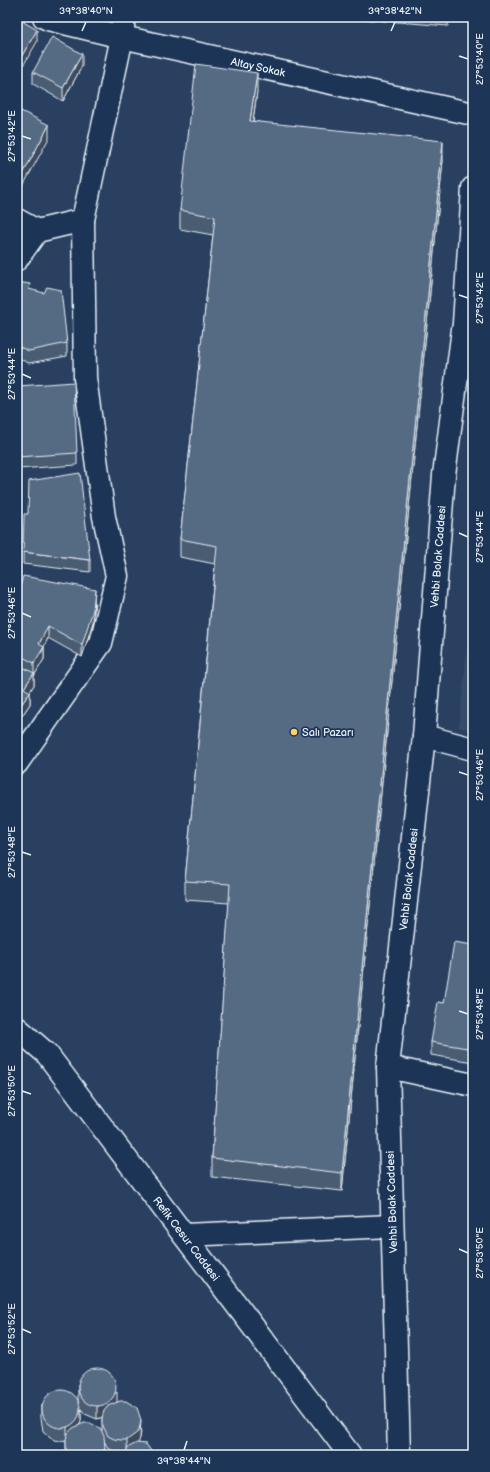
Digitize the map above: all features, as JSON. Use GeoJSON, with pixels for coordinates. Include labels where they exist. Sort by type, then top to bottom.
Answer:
{"type":"FeatureCollection","features":[{"type":"Feature","properties":{"kind":"street","name":"Altay Sokak"},"geometry":{"type":"LineString","coordinates":[[44,17],[123,27],[473,114]]}},
{"type":"Feature","properties":{"kind":"street"},"geometry":{"type":"LineString","coordinates":[[17,762],[101,643],[117,576],[104,517],[85,378],[83,220],[123,27]]}},
{"type":"Feature","properties":{"kind":"street"},"geometry":{"type":"LineString","coordinates":[[468,330],[473,188]]}},
{"type":"Feature","properties":{"kind":"street"},"geometry":{"type":"LineString","coordinates":[[17,220],[37,231]]}},
{"type":"Feature","properties":{"kind":"street"},"geometry":{"type":"LineString","coordinates":[[17,259],[37,231],[83,220]]}},
{"type":"Feature","properties":{"kind":"street","name":"Vehbi Bolak Caddesi"},"geometry":{"type":"LineString","coordinates":[[399,1455],[388,1067],[424,736],[444,475],[473,306]]}},
{"type":"Feature","properties":{"kind":"street"},"geometry":{"type":"LineString","coordinates":[[424,736],[473,749]]}},
{"type":"Feature","properties":{"kind":"street","name":"Refik Cesur Caddesi"},"geometry":{"type":"LineString","coordinates":[[17,1028],[47,1054],[350,1455]]}},
{"type":"Feature","properties":{"kind":"street"},"geometry":{"type":"LineString","coordinates":[[388,1067],[473,1085]]}},
{"type":"Feature","properties":{"kind":"street"},"geometry":{"type":"LineString","coordinates":[[184,1236],[392,1226]]}},
{"type":"Feature","properties":{"kind":"shaded area"},"geometry":{"type":"Polygon","coordinates":[[[473,591],[473,731],[459,727],[473,591]]]}},
{"type":"Feature","properties":{"kind":"building"},"geometry":{"type":"Polygon","coordinates":[[[17,18],[37,30],[17,64],[17,18]]]}},
{"type":"Feature","properties":{"kind":"building"},"geometry":{"type":"Polygon","coordinates":[[[52,37],[82,54],[63,88],[33,72],[52,37]]]}},
{"type":"Feature","properties":{"kind":"building","name":"Salı Pazarı"},"geometry":{"type":"Polygon","coordinates":[[[196,64],[257,73],[250,121],[443,141],[342,1173],[212,1158],[230,884],[185,881],[217,546],[180,539],[215,217],[180,210],[196,64]]]}},
{"type":"Feature","properties":{"kind":"building"},"geometry":{"type":"Polygon","coordinates":[[[21,111],[49,125],[17,185],[17,118],[21,111]]]}},
{"type":"Feature","properties":{"kind":"building"},"geometry":{"type":"Polygon","coordinates":[[[17,282],[30,284],[29,289],[44,293],[47,287],[61,290],[67,343],[29,351],[17,346],[17,282]]]}},
{"type":"Feature","properties":{"kind":"building"},"geometry":{"type":"Polygon","coordinates":[[[74,382],[77,453],[17,457],[17,419],[20,419],[18,386],[74,382]]]}},
{"type":"Feature","properties":{"kind":"building"},"geometry":{"type":"Polygon","coordinates":[[[80,473],[90,560],[23,552],[24,514],[28,514],[29,481],[80,473]]]}},
{"type":"Feature","properties":{"kind":"building"},"geometry":{"type":"Polygon","coordinates":[[[23,576],[95,589],[93,610],[82,645],[48,626],[39,644],[44,647],[34,663],[17,654],[17,599],[23,576]]]}},
{"type":"Feature","properties":{"kind":"building"},"geometry":{"type":"Polygon","coordinates":[[[17,664],[34,673],[24,688],[30,692],[17,711],[17,664]]]}},
{"type":"Feature","properties":{"kind":"building"},"geometry":{"type":"Polygon","coordinates":[[[454,942],[473,945],[473,1049],[431,1042],[438,1002],[444,1003],[454,942]]]}},
{"type":"Feature","properties":{"kind":"building"},"geometry":{"type":"Polygon","coordinates":[[[93,1368],[101,1368],[111,1373],[115,1380],[115,1394],[111,1401],[101,1406],[93,1406],[83,1401],[81,1398],[78,1391],[78,1383],[83,1373],[86,1371],[93,1368]]]}},
{"type":"Feature","properties":{"kind":"building"},"geometry":{"type":"Polygon","coordinates":[[[57,1390],[65,1390],[75,1395],[79,1402],[79,1416],[75,1423],[65,1428],[57,1428],[47,1423],[45,1420],[42,1413],[42,1405],[47,1395],[50,1393],[57,1390]]]}},
{"type":"Feature","properties":{"kind":"building"},"geometry":{"type":"Polygon","coordinates":[[[120,1401],[126,1401],[137,1408],[141,1420],[138,1432],[127,1440],[114,1439],[108,1436],[102,1424],[104,1411],[108,1406],[120,1401]]]}},
{"type":"Feature","properties":{"kind":"building"},"geometry":{"type":"Polygon","coordinates":[[[84,1423],[90,1423],[101,1430],[104,1436],[105,1448],[102,1454],[70,1455],[68,1453],[66,1439],[68,1433],[73,1428],[84,1423]]]}},
{"type":"Feature","properties":{"kind":"building"},"geometry":{"type":"Polygon","coordinates":[[[137,1443],[146,1444],[151,1451],[151,1455],[127,1455],[127,1450],[129,1447],[137,1443]]]}},
{"type":"Feature","properties":{"kind":"place","name":"Salı Pazarı"},"geometry":{"type":"Point","coordinates":[294,732]}}]}
